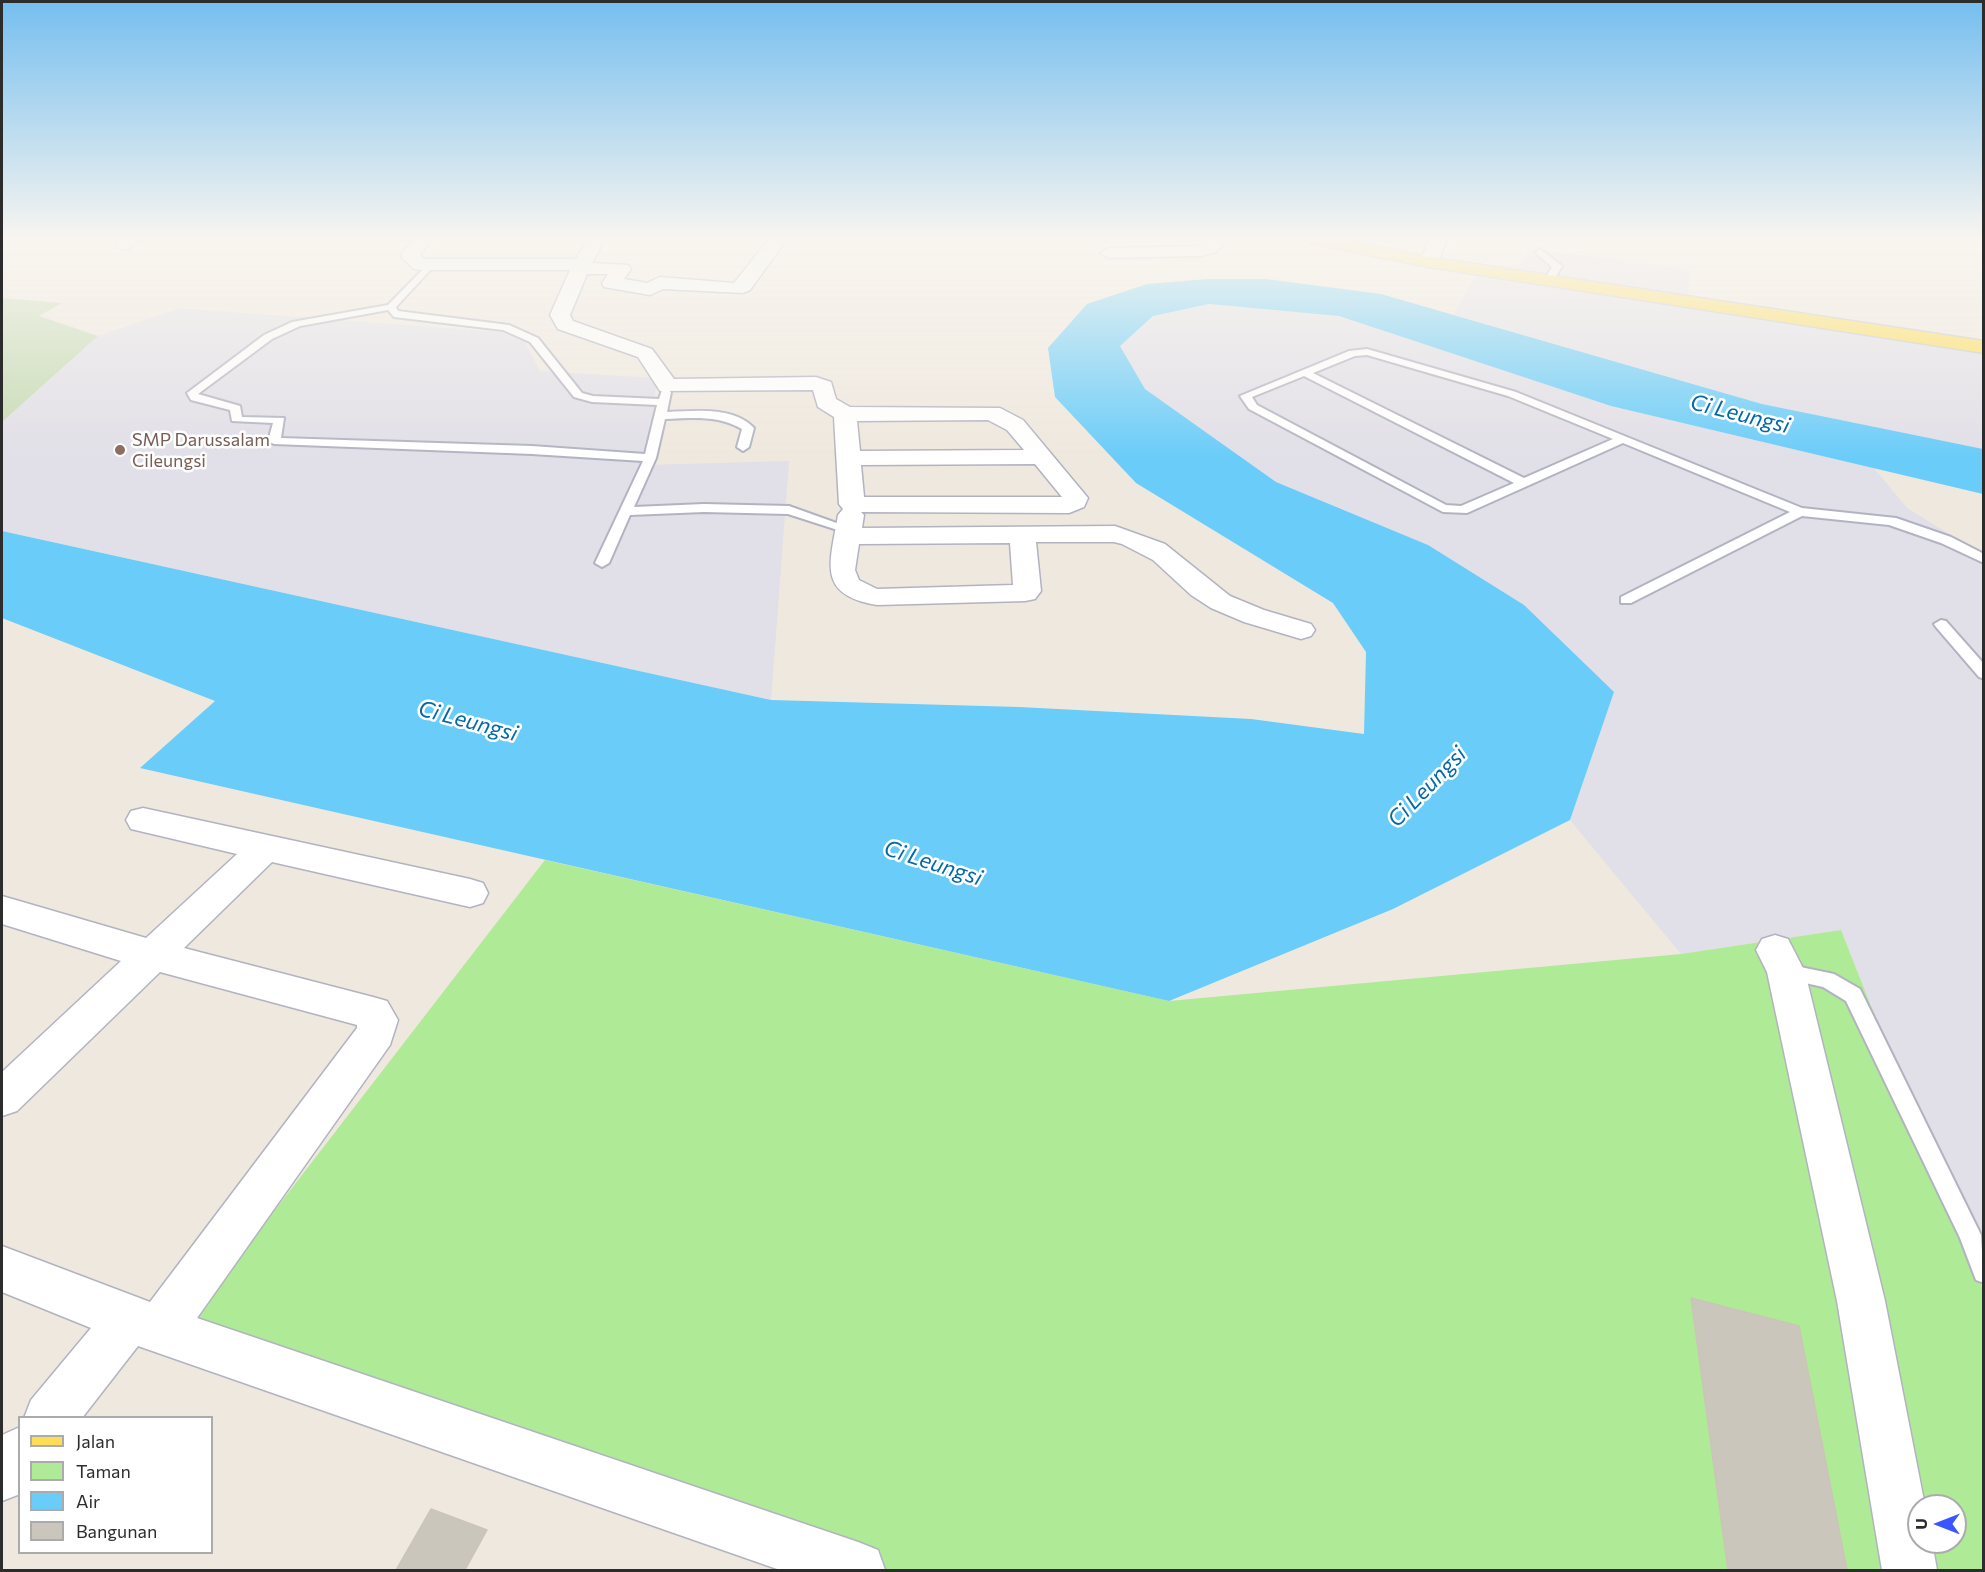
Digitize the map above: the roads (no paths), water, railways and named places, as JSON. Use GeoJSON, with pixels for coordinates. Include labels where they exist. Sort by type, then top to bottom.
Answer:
{"type":"FeatureCollection","features":[{"type":"Feature","properties":{"kind":"main road"},"geometry":{"type":"LineString","coordinates":[[1759,312],[1983,347]]}},
{"type":"Feature","properties":{"kind":"street"},"geometry":{"type":"LineString","coordinates":[[561,312],[560,315],[565,325],[645,354],[666,394],[816,383],[823,387],[826,402],[845,414],[992,413],[1015,425],[1076,498],[1075,502],[1069,505],[850,523]]}},
{"type":"Feature","properties":{"kind":"street"},"geometry":{"type":"LineString","coordinates":[[845,414],[850,458],[850,523],[842,570],[846,584],[865,595],[877,597],[1025,593],[1027,591],[1022,535]]}},
{"type":"Feature","properties":{"kind":"street"},"geometry":{"type":"LineString","coordinates":[[850,458],[1042,457]]}},
{"type":"Feature","properties":{"kind":"street"},"geometry":{"type":"LineString","coordinates":[[850,523],[1022,535],[1115,534],[1131,538],[1174,564],[1211,597],[1252,616],[1300,630]]}},
{"type":"Feature","properties":{"kind":"street"},"geometry":{"type":"LineString","coordinates":[[143,820],[470,893]]}},
{"type":"Feature","properties":{"kind":"street"},"geometry":{"type":"LineString","coordinates":[[2,1098],[151,953],[266,847]]}},
{"type":"Feature","properties":{"kind":"street"},"geometry":{"type":"LineString","coordinates":[[2,910],[97,940],[373,1013],[378,1020],[376,1033],[145,1324],[51,1416]]}},
{"type":"Feature","properties":{"kind":"street"},"geometry":{"type":"LineString","coordinates":[[1781,961],[1861,1301],[1910,1570]]}},
{"type":"Feature","properties":{"kind":"street"},"geometry":{"type":"LineString","coordinates":[[2,1269],[145,1324],[858,1570]]}},
{"type":"Feature","properties":{"kind":"street"},"geometry":{"type":"LineString","coordinates":[[2,1475],[18,1455]]}},
{"type":"Feature","properties":{"kind":"lane"},"geometry":{"type":"LineString","coordinates":[[356,312],[296,324],[268,337],[192,393],[195,398],[236,408],[236,419],[239,420],[280,420],[274,441],[532,450],[650,458]]}},
{"type":"Feature","properties":{"kind":"lane"},"geometry":{"type":"LineString","coordinates":[[393,312],[399,316],[505,327],[520,332],[534,340],[578,395],[584,397],[666,394],[650,458],[602,563]]}},
{"type":"Feature","properties":{"kind":"lane"},"geometry":{"type":"LineString","coordinates":[[1623,439],[1462,510],[1443,507],[1253,407],[1245,396],[1353,353],[1367,352],[1512,394],[1623,439],[1800,512],[1891,521],[1946,540],[1983,559]]}},
{"type":"Feature","properties":{"kind":"lane"},"geometry":{"type":"LineString","coordinates":[[1303,372],[1524,483]]}},
{"type":"Feature","properties":{"kind":"lane"},"geometry":{"type":"LineString","coordinates":[[659,416],[708,415],[733,419],[748,428],[748,436],[743,447]]}},
{"type":"Feature","properties":{"kind":"lane"},"geometry":{"type":"LineString","coordinates":[[626,511],[704,508],[789,510],[850,523]]}},
{"type":"Feature","properties":{"kind":"lane"},"geometry":{"type":"LineString","coordinates":[[1626,600],[1800,512]]}},
{"type":"Feature","properties":{"kind":"lane"},"geometry":{"type":"LineString","coordinates":[[1941,624],[1983,674]]}},
{"type":"Feature","properties":{"kind":"lane"},"geometry":{"type":"LineString","coordinates":[[1781,961],[1838,983],[1853,995],[1970,1235],[1983,1272]]}},
{"type":"Feature","properties":{"kind":"water","name":"Ci Leungsi"},"geometry":{"type":"Polygon","coordinates":[[[1080,312],[1170,312],[1153,316],[1120,346],[1145,389],[1276,482],[1428,545],[1524,605],[1614,692],[1570,820],[1393,909],[1169,1001],[140,768],[215,701],[2,618],[2,531],[771,700],[1019,707],[1251,719],[1364,734],[1366,652],[1333,603],[1136,483],[1055,397],[1048,348],[1080,312]]]}},
{"type":"Feature","properties":{"kind":"water","name":"Ci Leungsi"},"geometry":{"type":"Polygon","coordinates":[[[1300,312],[1445,312],[1762,404],[1983,449],[1983,494],[1611,406],[1339,316],[1300,312]]]}},
{"type":"Feature","properties":{"kind":"place","name":"SMP Darussalam Cileungsi"},"geometry":{"type":"Point","coordinates":[120,450]}}]}
